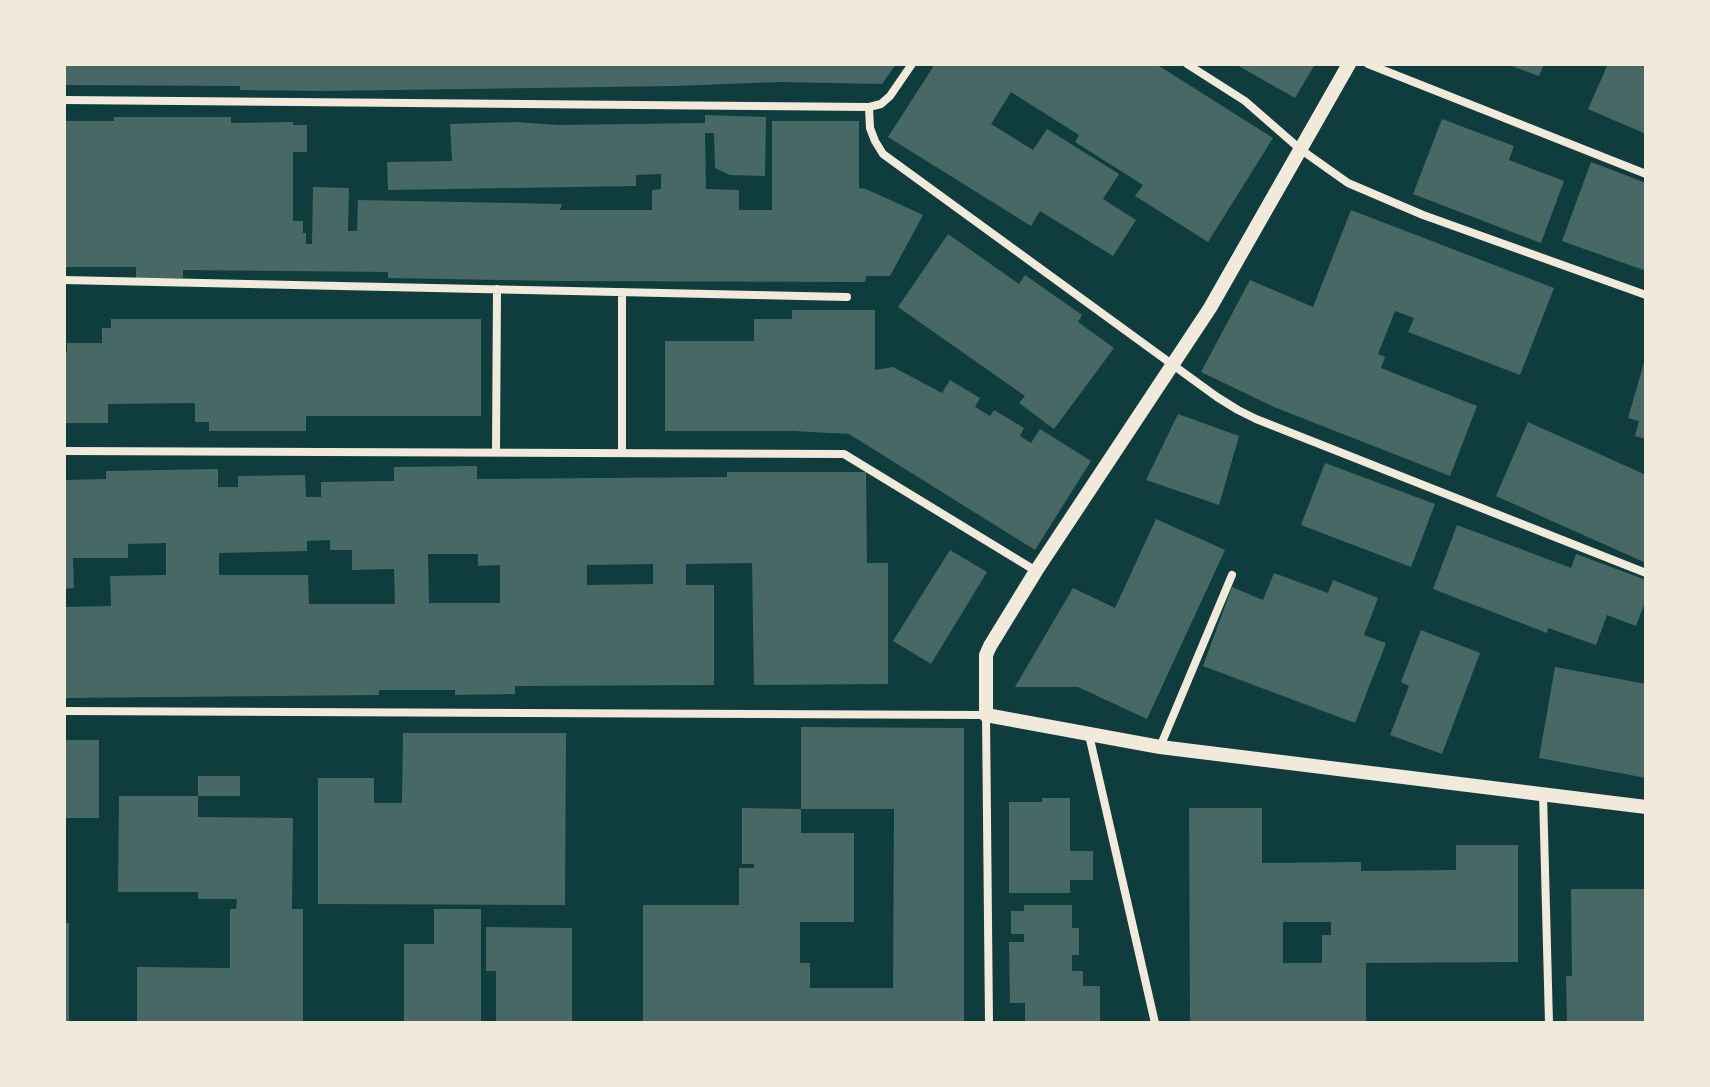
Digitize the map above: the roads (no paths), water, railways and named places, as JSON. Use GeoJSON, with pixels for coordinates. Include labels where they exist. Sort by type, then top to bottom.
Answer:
{"type":"FeatureCollection","features":[{"type":"Feature","properties":{"kind":"street"},"geometry":{"type":"LineString","coordinates":[[64,100],[869,107],[881,104],[890,96],[912,64]]}},
{"type":"Feature","properties":{"kind":"street"},"geometry":{"type":"LineString","coordinates":[[1187,64],[1245,101],[1300,149],[1348,183],[1423,215],[1646,295]]}},
{"type":"Feature","properties":{"kind":"street"},"geometry":{"type":"LineString","coordinates":[[989,1023],[986,655],[1036,571],[1210,308],[1349,64]]}},
{"type":"Feature","properties":{"kind":"street"},"geometry":{"type":"LineString","coordinates":[[1368,64],[1646,174]]}},
{"type":"Feature","properties":{"kind":"street"},"geometry":{"type":"LineString","coordinates":[[869,107],[870,128],[883,154],[1217,397],[1256,419],[1646,573]]}},
{"type":"Feature","properties":{"kind":"street"},"geometry":{"type":"LineString","coordinates":[[64,280],[847,297]]}},
{"type":"Feature","properties":{"kind":"street"},"geometry":{"type":"LineString","coordinates":[[496,451],[497,289]]}},
{"type":"Feature","properties":{"kind":"street"},"geometry":{"type":"LineString","coordinates":[[622,292],[622,452]]}},
{"type":"Feature","properties":{"kind":"street"},"geometry":{"type":"LineString","coordinates":[[64,451],[844,454],[1036,571]]}},
{"type":"Feature","properties":{"kind":"street"},"geometry":{"type":"LineString","coordinates":[[1160,747],[1232,575]]}},
{"type":"Feature","properties":{"kind":"street"},"geometry":{"type":"LineString","coordinates":[[64,711],[986,715],[1160,747],[1646,807]]}},
{"type":"Feature","properties":{"kind":"street"},"geometry":{"type":"LineString","coordinates":[[1089,735],[1155,1023]]}},
{"type":"Feature","properties":{"kind":"street"},"geometry":{"type":"LineString","coordinates":[[1543,794],[1549,1023]]}}]}
